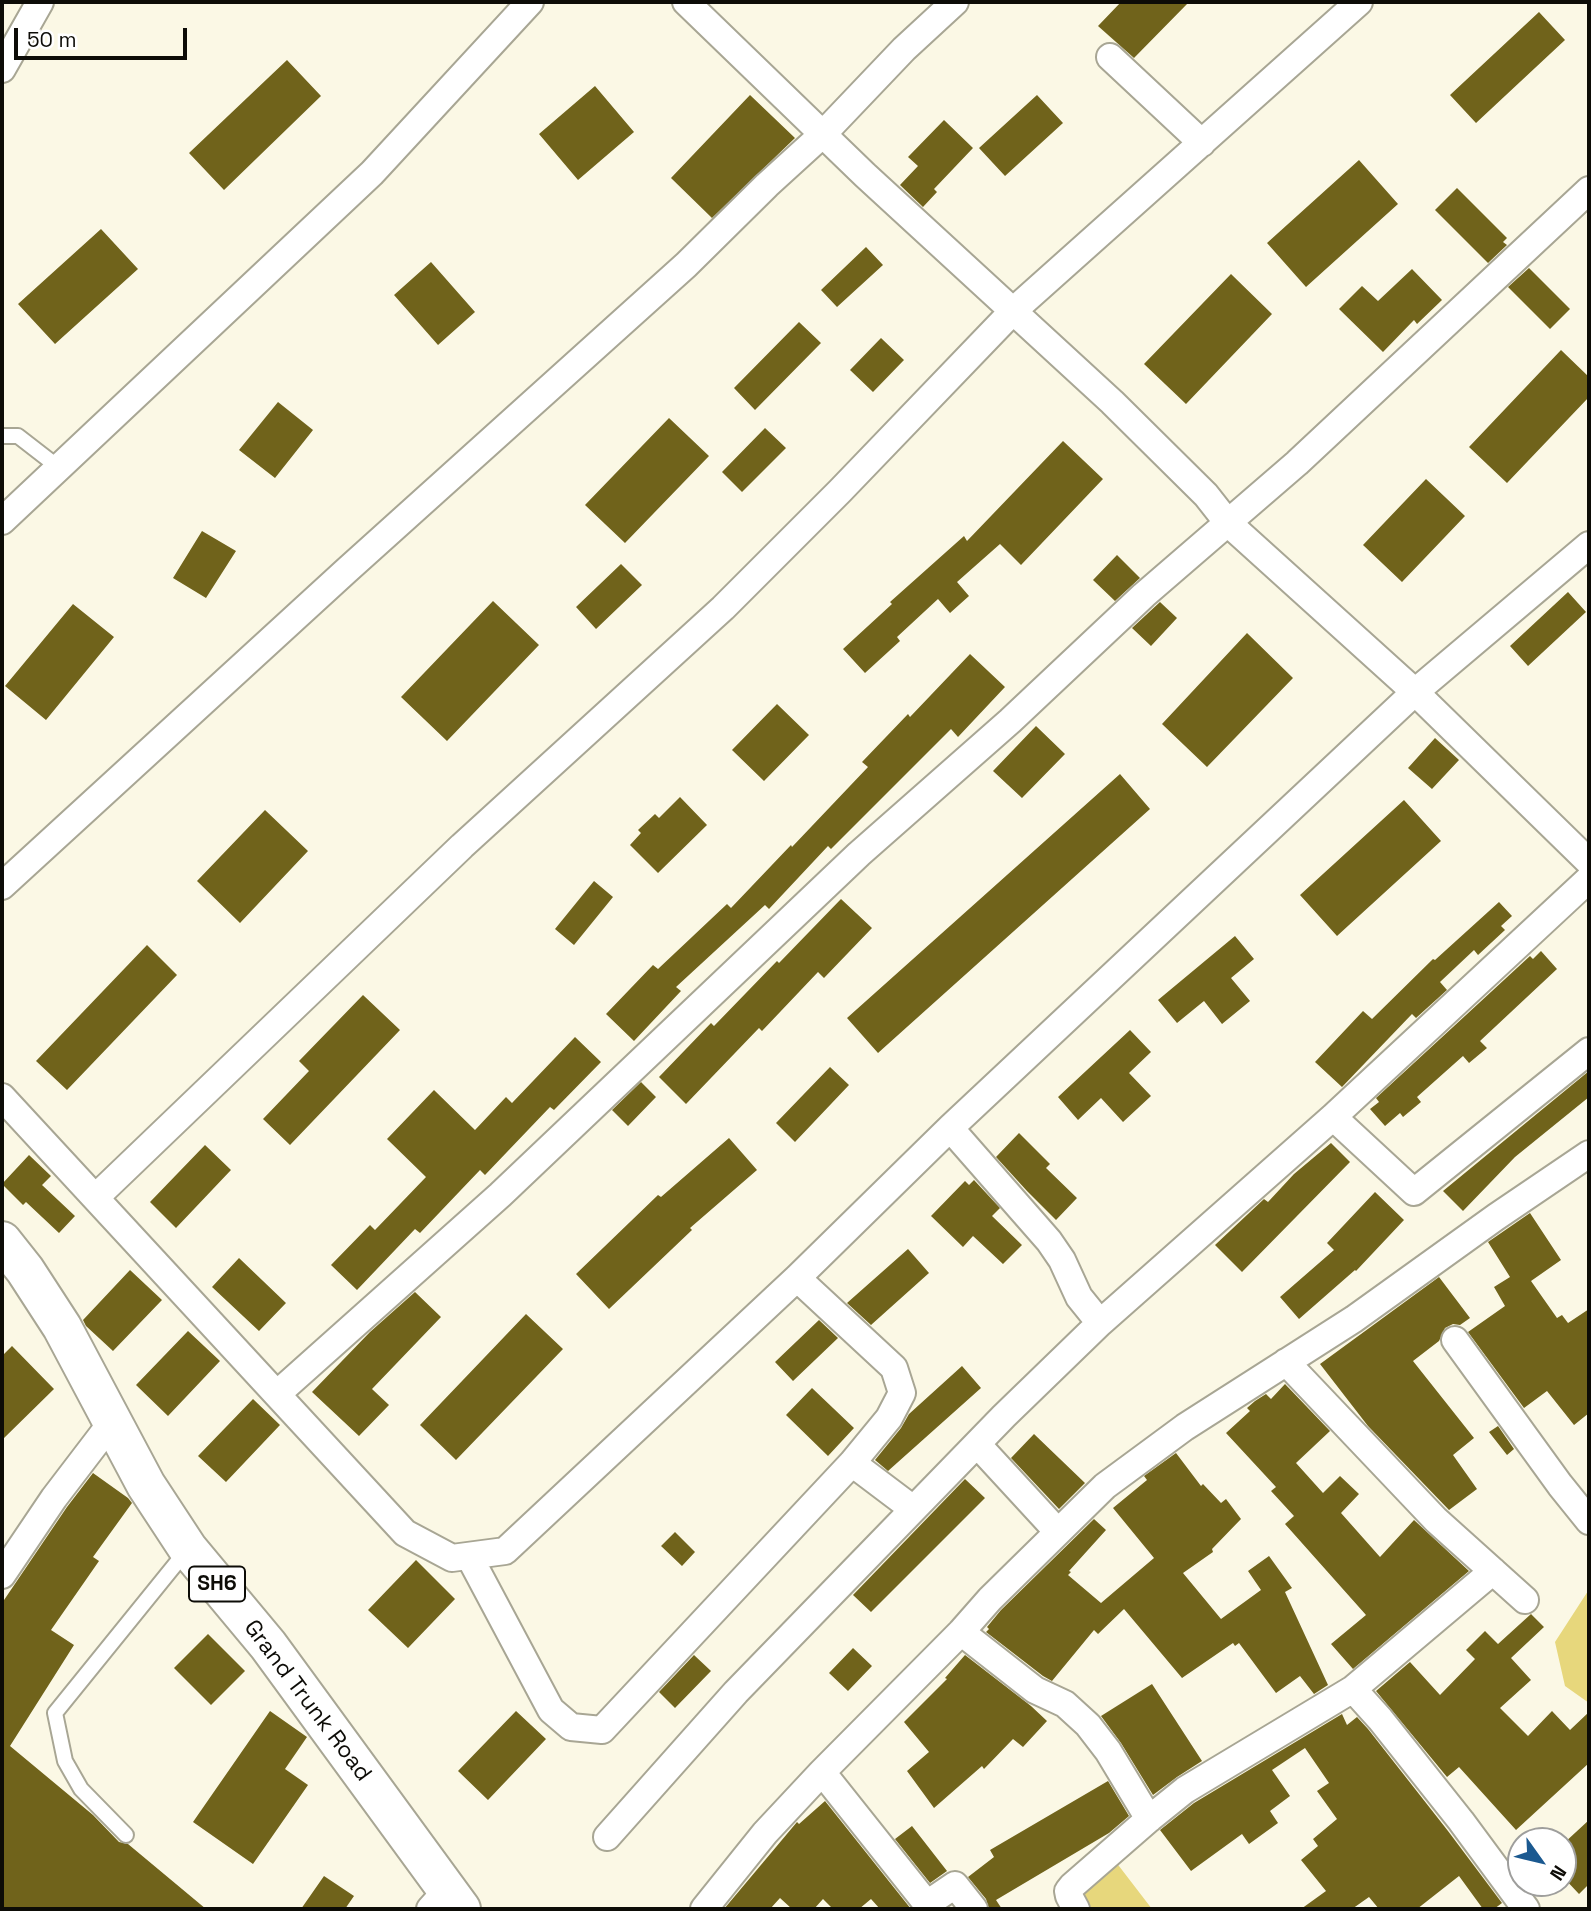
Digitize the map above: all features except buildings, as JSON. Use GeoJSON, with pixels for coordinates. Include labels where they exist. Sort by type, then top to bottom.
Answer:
{"type":"FeatureCollection","features":[{"type":"Feature","properties":{"kind":"main road","name":"Grand Trunk Road"},"geometry":{"type":"LineString","coordinates":[[7,1259],[62,1327],[146,1485],[188,1549],[268,1645],[446,1903]]}},
{"type":"Feature","properties":{"kind":"street"},"geometry":{"type":"LineString","coordinates":[[2,69],[40,2]]}},
{"type":"Feature","properties":{"kind":"street"},"geometry":{"type":"LineString","coordinates":[[2,521],[372,173],[530,2]]}},
{"type":"Feature","properties":{"kind":"street"},"geometry":{"type":"LineString","coordinates":[[686,2],[822,134],[1112,402],[1206,495],[1228,523],[1415,692],[1589,862]]}},
{"type":"Feature","properties":{"kind":"street"},"geometry":{"type":"LineString","coordinates":[[2,886],[686,265],[955,2]]}},
{"type":"Feature","properties":{"kind":"street"},"geometry":{"type":"LineString","coordinates":[[96,1196],[462,846],[723,608],[1013,311],[1359,2]]}},
{"type":"Feature","properties":{"kind":"street"},"geometry":{"type":"LineString","coordinates":[[1110,57],[1202,143]]}},
{"type":"Feature","properties":{"kind":"street"},"geometry":{"type":"LineString","coordinates":[[277,1394],[500,1195],[859,854],[1010,721],[1144,595],[1297,463],[1589,190]]}},
{"type":"Feature","properties":{"kind":"street"},"geometry":{"type":"LineString","coordinates":[[2,1097],[405,1533],[452,1558],[505,1551],[797,1278],[950,1128],[1415,692],[1589,545]]}},
{"type":"Feature","properties":{"kind":"street"},"geometry":{"type":"LineString","coordinates":[[607,1837],[736,1692],[976,1444],[1100,1323],[1333,1117],[1589,879]]}},
{"type":"Feature","properties":{"kind":"street"},"geometry":{"type":"LineString","coordinates":[[1333,1117],[1414,1192],[1589,1051]]}},
{"type":"Feature","properties":{"kind":"street"},"geometry":{"type":"LineString","coordinates":[[950,1128],[1049,1241],[1062,1260],[1079,1297],[1100,1323]]}},
{"type":"Feature","properties":{"kind":"street"},"geometry":{"type":"LineString","coordinates":[[704,1909],[765,1833],[822,1772],[961,1632],[990,1599],[1105,1486],[1185,1427],[1354,1319],[1589,1154]]}},
{"type":"Feature","properties":{"kind":"street"},"geometry":{"type":"LineString","coordinates":[[469,1556],[551,1710],[571,1727],[603,1730],[852,1463],[889,1418],[902,1394],[894,1368],[797,1278]]}},
{"type":"Feature","properties":{"kind":"street"},"geometry":{"type":"LineString","coordinates":[[1455,1340],[1589,1521]]}},
{"type":"Feature","properties":{"kind":"street"},"geometry":{"type":"LineString","coordinates":[[1286,1363],[1436,1520],[1525,1600]]}},
{"type":"Feature","properties":{"kind":"street"},"geometry":{"type":"LineString","coordinates":[[2,1575],[54,1498],[112,1422]]}},
{"type":"Feature","properties":{"kind":"street"},"geometry":{"type":"LineString","coordinates":[[976,1444],[1058,1532]]}},
{"type":"Feature","properties":{"kind":"street"},"geometry":{"type":"LineString","coordinates":[[852,1463],[913,1509]]}},
{"type":"Feature","properties":{"kind":"street"},"geometry":{"type":"LineString","coordinates":[[1076,1909],[1068,1891],[1072,1886],[1149,1819],[1185,1790],[1353,1689],[1493,1571]]}},
{"type":"Feature","properties":{"kind":"street"},"geometry":{"type":"LineString","coordinates":[[961,1632],[1035,1690],[1065,1704],[1088,1725],[1108,1751],[1149,1819]]}},
{"type":"Feature","properties":{"kind":"street"},"geometry":{"type":"LineString","coordinates":[[1353,1689],[1461,1821],[1526,1909]]}},
{"type":"Feature","properties":{"kind":"street"},"geometry":{"type":"LineString","coordinates":[[822,1772],[928,1904],[955,1885],[974,1909]]}},
{"type":"Feature","properties":{"kind":"lane"},"geometry":{"type":"LineString","coordinates":[[2,436],[18,436],[58,467]]}},
{"type":"Feature","properties":{"kind":"lane"},"geometry":{"type":"LineString","coordinates":[[126,1835],[80,1789],[65,1762],[55,1713],[188,1549]]}},
{"type":"Feature","properties":{"kind":"shaded area"},"geometry":{"type":"Polygon","coordinates":[[[1588,1591],[1589,1703],[1565,1686],[1555,1642],[1588,1591]]]}},
{"type":"Feature","properties":{"kind":"shaded area"},"geometry":{"type":"Polygon","coordinates":[[[1109,1853],[1152,1909],[1079,1909],[1077,1890],[1109,1853]]]}}]}
